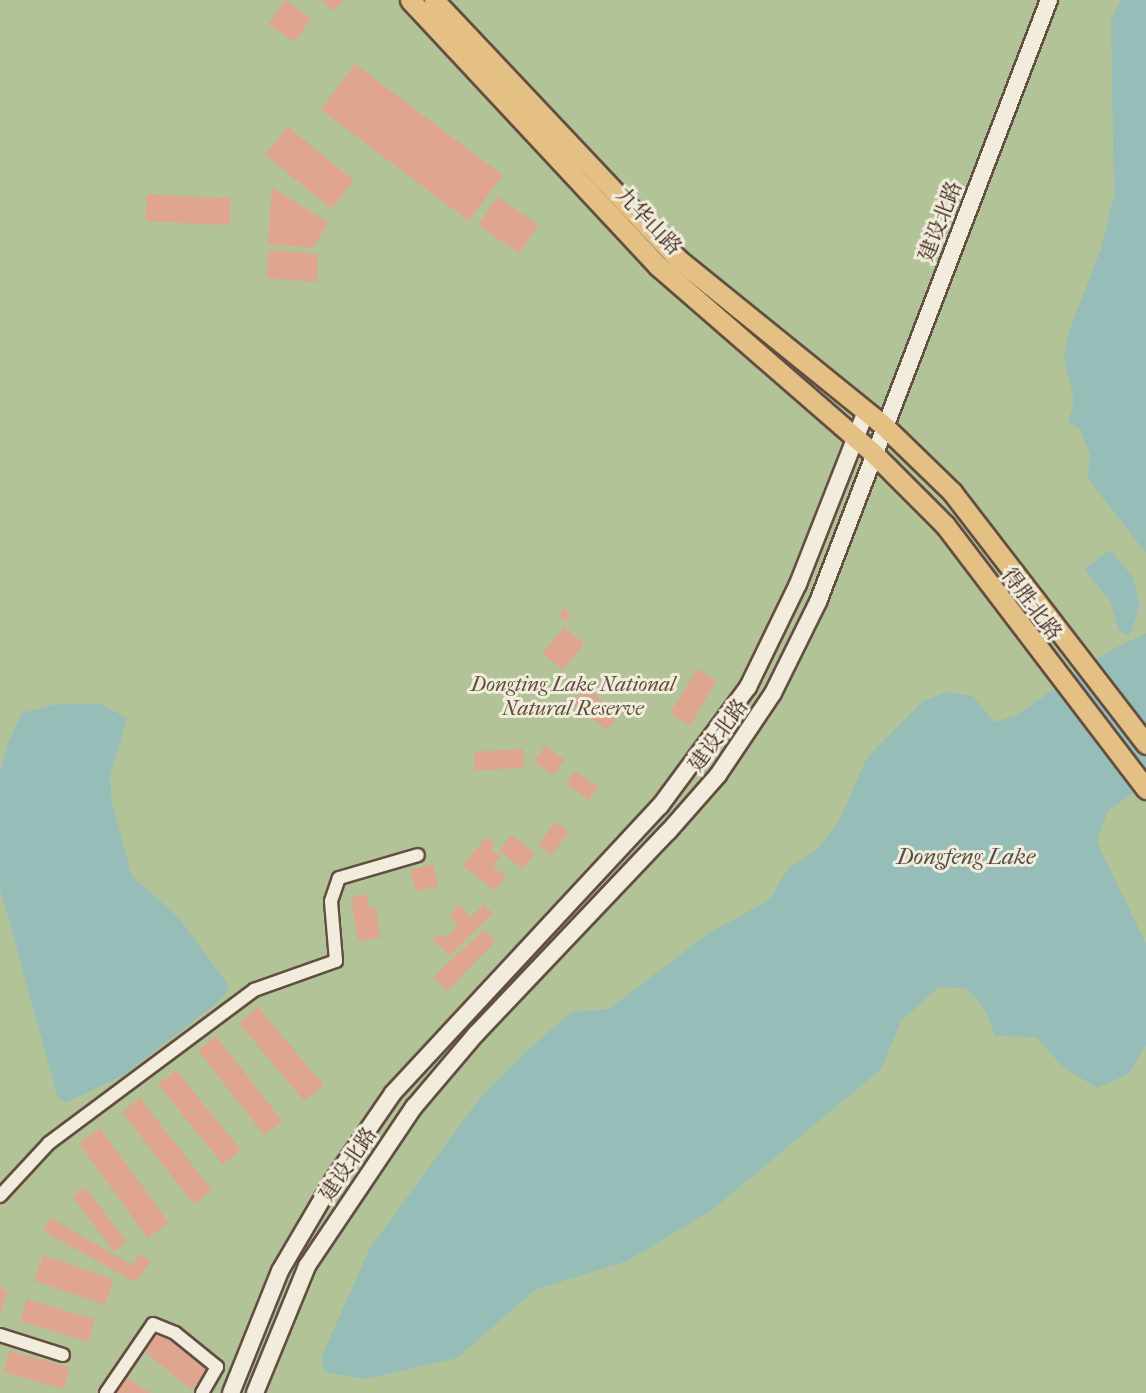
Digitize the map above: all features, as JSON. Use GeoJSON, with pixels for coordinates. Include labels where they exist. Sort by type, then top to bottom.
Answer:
{"type":"FeatureCollection","features":[{"type":"Feature","properties":{"kind":"main road","name":"九华山路"},"geometry":{"type":"LineString","coordinates":[[410,0],[658,266],[874,454]]}},
{"type":"Feature","properties":{"kind":"main road","name":"九华山路"},"geometry":{"type":"LineString","coordinates":[[434,0],[678,259],[884,426]]}},
{"type":"Feature","properties":{"kind":"main road","name":"建设北路"},"geometry":{"type":"LineString","coordinates":[[255,1393],[307,1266],[414,1107],[476,1034],[718,775],[774,693],[818,602],[1049,0]]}},
{"type":"Feature","properties":{"kind":"main road"},"geometry":{"type":"LineString","coordinates":[[231,1393],[260,1315],[291,1251],[393,1093],[660,806],[748,687],[798,584],[866,411]]}},
{"type":"Feature","properties":{"kind":"main road","name":"得胜北路"},"geometry":{"type":"LineString","coordinates":[[884,426],[952,492],[1146,744]]}},
{"type":"Feature","properties":{"kind":"main road","name":"得胜北路"},"geometry":{"type":"LineString","coordinates":[[874,454],[945,525],[1146,789]]}},
{"type":"Feature","properties":{"kind":"street"},"geometry":{"type":"LineString","coordinates":[[0,1196],[50,1143],[254,990],[336,961],[331,901],[339,878],[418,855]]}},
{"type":"Feature","properties":{"kind":"street"},"geometry":{"type":"LineString","coordinates":[[106,1393],[153,1324],[175,1333],[217,1367],[202,1393]]}},
{"type":"Feature","properties":{"kind":"street"},"geometry":{"type":"LineString","coordinates":[[0,1335],[63,1355]]}},
{"type":"Feature","properties":{"kind":"green space","name":"Dongting Lake National Natural Reserve"},"geometry":{"type":"Polygon","coordinates":[[[0,0],[1146,0],[1146,1393],[0,1393],[0,0]]]}},
{"type":"Feature","properties":{"kind":"water"},"geometry":{"type":"Polygon","coordinates":[[[1121,0],[1146,0],[1146,553],[1088,479],[1090,454],[1080,429],[1068,422],[1074,401],[1064,357],[1069,331],[1101,248],[1114,196],[1111,20],[1121,0]]]}},
{"type":"Feature","properties":{"kind":"water"},"geometry":{"type":"Polygon","coordinates":[[[1110,550],[1133,577],[1140,605],[1130,636],[1119,631],[1110,601],[1084,569],[1110,550]]]}},
{"type":"Feature","properties":{"kind":"water","name":"Dongfeng Lake"},"geometry":{"type":"Polygon","coordinates":[[[1146,633],[1146,783],[1108,811],[1097,842],[1146,944],[1146,1045],[1129,1074],[1097,1088],[1063,1067],[1036,1037],[995,1036],[985,1010],[968,989],[939,987],[901,1021],[881,1069],[712,1210],[627,1261],[535,1290],[457,1358],[365,1379],[325,1372],[321,1358],[370,1248],[479,1099],[518,1059],[571,1012],[609,1009],[706,935],[770,899],[788,868],[818,849],[839,821],[866,759],[922,702],[946,692],[973,696],[994,722],[1015,716],[1109,651],[1146,633]]]}},
{"type":"Feature","properties":{"kind":"water"},"geometry":{"type":"Polygon","coordinates":[[[56,704],[101,704],[127,718],[110,777],[112,804],[132,876],[178,917],[229,986],[223,998],[124,1075],[65,1103],[58,1098],[0,888],[0,774],[7,745],[22,713],[56,704]]]}},
{"type":"Feature","properties":{"kind":"building"},"geometry":{"type":"Polygon","coordinates":[[[285,0],[311,18],[295,42],[268,24],[285,0]]]}},
{"type":"Feature","properties":{"kind":"building"},"geometry":{"type":"Polygon","coordinates":[[[321,0],[343,0],[334,11],[321,0]]]}},
{"type":"Feature","properties":{"kind":"building"},"geometry":{"type":"Polygon","coordinates":[[[355,64],[503,175],[468,221],[321,110],[355,64]]]}},
{"type":"Feature","properties":{"kind":"building"},"geometry":{"type":"Polygon","coordinates":[[[288,127],[354,180],[331,208],[265,155],[288,127]]]}},
{"type":"Feature","properties":{"kind":"building"},"geometry":{"type":"Polygon","coordinates":[[[272,187],[328,223],[313,248],[268,244],[272,187]]]}},
{"type":"Feature","properties":{"kind":"building"},"geometry":{"type":"Polygon","coordinates":[[[147,194],[231,198],[229,225],[146,221],[147,194]]]}},
{"type":"Feature","properties":{"kind":"building"},"geometry":{"type":"Polygon","coordinates":[[[497,197],[538,225],[519,253],[478,225],[497,197]]]}},
{"type":"Feature","properties":{"kind":"building"},"geometry":{"type":"Polygon","coordinates":[[[269,250],[319,254],[316,282],[267,278],[269,250]]]}},
{"type":"Feature","properties":{"kind":"building"},"geometry":{"type":"Polygon","coordinates":[[[563,608],[571,615],[566,621],[558,615],[563,608]]]}},
{"type":"Feature","properties":{"kind":"building"},"geometry":{"type":"Polygon","coordinates":[[[564,627],[584,643],[563,670],[543,653],[564,627]]]}},
{"type":"Feature","properties":{"kind":"building"},"geometry":{"type":"Polygon","coordinates":[[[697,669],[717,681],[690,725],[670,714],[697,669]]]}},
{"type":"Feature","properties":{"kind":"building"},"geometry":{"type":"Polygon","coordinates":[[[585,688],[619,714],[607,730],[573,704],[585,688]]]}},
{"type":"Feature","properties":{"kind":"building"},"geometry":{"type":"Polygon","coordinates":[[[545,746],[565,760],[554,775],[534,762],[545,746]]]}},
{"type":"Feature","properties":{"kind":"building"},"geometry":{"type":"Polygon","coordinates":[[[523,749],[524,768],[475,771],[474,752],[523,749]]]}},
{"type":"Feature","properties":{"kind":"building"},"geometry":{"type":"Polygon","coordinates":[[[575,771],[598,787],[589,800],[566,784],[575,771]]]}},
{"type":"Feature","properties":{"kind":"building"},"geometry":{"type":"Polygon","coordinates":[[[555,822],[569,832],[552,855],[539,845],[555,822]]]}},
{"type":"Feature","properties":{"kind":"building"},"geometry":{"type":"Polygon","coordinates":[[[511,835],[535,853],[523,869],[499,851],[511,835]]]}},
{"type":"Feature","properties":{"kind":"building"},"geometry":{"type":"Polygon","coordinates":[[[486,837],[495,845],[491,850],[500,857],[493,866],[506,877],[495,891],[463,866],[486,837]]]}},
{"type":"Feature","properties":{"kind":"building"},"geometry":{"type":"Polygon","coordinates":[[[433,864],[438,886],[416,892],[411,869],[433,864]]]}},
{"type":"Feature","properties":{"kind":"building"},"geometry":{"type":"Polygon","coordinates":[[[367,895],[369,908],[376,907],[380,938],[358,941],[351,897],[367,895]]]}},
{"type":"Feature","properties":{"kind":"building"},"geometry":{"type":"Polygon","coordinates":[[[484,904],[493,913],[450,956],[433,940],[439,934],[446,938],[458,925],[449,916],[459,905],[471,917],[484,904]]]}},
{"type":"Feature","properties":{"kind":"building"},"geometry":{"type":"Polygon","coordinates":[[[484,930],[495,941],[448,991],[433,977],[484,930]]]}},
{"type":"Feature","properties":{"kind":"building"},"geometry":{"type":"Polygon","coordinates":[[[258,1007],[324,1085],[304,1101],[239,1023],[258,1007]]]}},
{"type":"Feature","properties":{"kind":"building"},"geometry":{"type":"Polygon","coordinates":[[[216,1036],[282,1121],[264,1135],[198,1050],[216,1036]]]}},
{"type":"Feature","properties":{"kind":"building"},"geometry":{"type":"Polygon","coordinates":[[[176,1070],[241,1150],[223,1165],[158,1084],[176,1070]]]}},
{"type":"Feature","properties":{"kind":"building"},"geometry":{"type":"Polygon","coordinates":[[[140,1098],[212,1190],[194,1204],[122,1112],[140,1098]]]}},
{"type":"Feature","properties":{"kind":"building"},"geometry":{"type":"Polygon","coordinates":[[[100,1128],[169,1223],[148,1238],[79,1143],[100,1128]]]}},
{"type":"Feature","properties":{"kind":"building"},"geometry":{"type":"Polygon","coordinates":[[[85,1187],[127,1242],[114,1252],[72,1197],[85,1187]]]}},
{"type":"Feature","properties":{"kind":"building"},"geometry":{"type":"Polygon","coordinates":[[[51,1218],[132,1265],[139,1254],[151,1261],[135,1282],[43,1231],[51,1218]]]}},
{"type":"Feature","properties":{"kind":"building"},"geometry":{"type":"Polygon","coordinates":[[[43,1255],[114,1279],[105,1305],[34,1281],[43,1255]]]}},
{"type":"Feature","properties":{"kind":"building"},"geometry":{"type":"Polygon","coordinates":[[[0,1288],[8,1291],[0,1314],[0,1288]]]}},
{"type":"Feature","properties":{"kind":"building"},"geometry":{"type":"Polygon","coordinates":[[[27,1299],[95,1320],[88,1342],[20,1321],[27,1299]]]}},
{"type":"Feature","properties":{"kind":"building"},"geometry":{"type":"Polygon","coordinates":[[[158,1329],[208,1369],[191,1389],[142,1349],[158,1329]]]}},
{"type":"Feature","properties":{"kind":"building"},"geometry":{"type":"Polygon","coordinates":[[[9,1351],[70,1367],[64,1389],[3,1372],[9,1351]]]}},
{"type":"Feature","properties":{"kind":"building"},"geometry":{"type":"Polygon","coordinates":[[[125,1377],[151,1393],[115,1393],[125,1377]]]}}]}
